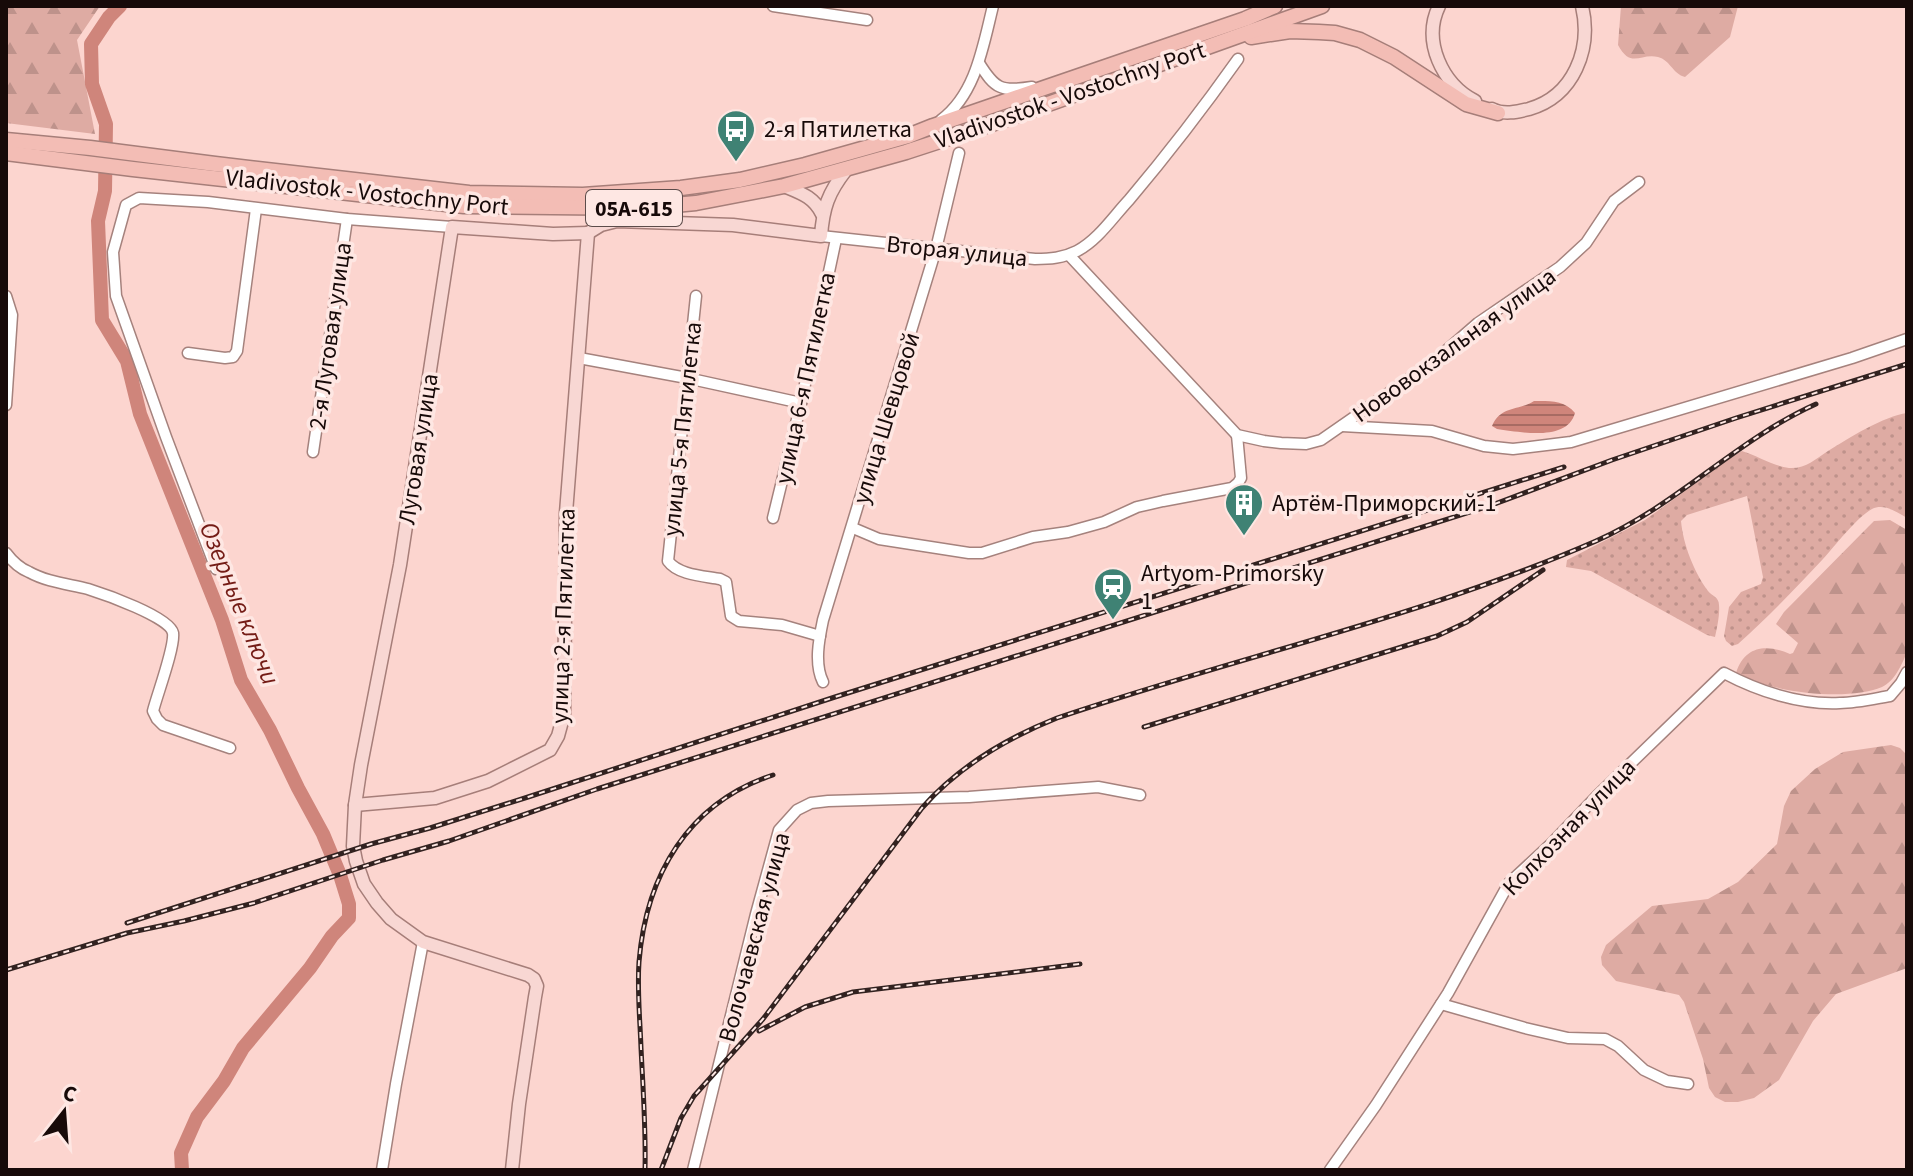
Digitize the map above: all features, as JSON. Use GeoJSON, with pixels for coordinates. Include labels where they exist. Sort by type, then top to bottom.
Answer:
{"type":"FeatureCollection","features":[{"type":"Feature","properties":{"kind":"highway","name":"Vladivostok - Vostochny Port"},"geometry":{"type":"LineString","coordinates":[[6,140],[469,193],[608,194],[681,188],[740,180],[908,136],[1275,6]]}},
{"type":"Feature","properties":{"kind":"highway","name":"Vladivostok - Vostochny Port"},"geometry":{"type":"LineString","coordinates":[[6,153],[464,206],[642,208],[696,203],[846,170],[995,123],[1322,6]]}},
{"type":"Feature","properties":{"kind":"highway"},"geometry":{"type":"LineString","coordinates":[[1234,37],[1290,31],[1335,33],[1360,40],[1394,57],[1466,104],[1498,113]]}},
{"type":"Feature","properties":{"kind":"main road"},"geometry":{"type":"LineString","coordinates":[[1439,6],[1435,13],[1432,39],[1436,59],[1460,92],[1498,113],[1539,106],[1566,86],[1582,56],[1585,37],[1582,6]]}},
{"type":"Feature","properties":{"kind":"main road"},"geometry":{"type":"LineString","coordinates":[[821,236],[822,214],[830,191],[846,170]]}},
{"type":"Feature","properties":{"kind":"main road"},"geometry":{"type":"LineString","coordinates":[[784,186],[811,198],[822,214]]}},
{"type":"Feature","properties":{"kind":"main road","name":"Вторая улица"},"geometry":{"type":"LineString","coordinates":[[588,233],[601,225],[617,221],[733,225],[821,236]]}},
{"type":"Feature","properties":{"kind":"main road"},"geometry":{"type":"LineString","coordinates":[[452,227],[553,234],[588,233]]}},
{"type":"Feature","properties":{"kind":"main road","name":"Луговая улица"},"geometry":{"type":"LineString","coordinates":[[355,805],[400,565],[452,227]]}},
{"type":"Feature","properties":{"kind":"main road","name":"улица 2-я Пятилетка"},"geometry":{"type":"LineString","coordinates":[[355,805],[435,798],[488,781],[550,750],[558,736],[564,714],[566,513],[588,233]]}},
{"type":"Feature","properties":{"kind":"main road"},"geometry":{"type":"LineString","coordinates":[[355,805],[353,846],[356,861],[364,884],[391,919],[423,942],[534,979],[537,986],[512,1170]]}},
{"type":"Feature","properties":{"kind":"street"},"geometry":{"type":"LineString","coordinates":[[773,6],[867,20]]}},
{"type":"Feature","properties":{"kind":"street"},"geometry":{"type":"LineString","coordinates":[[933,126],[955,110],[963,97],[979,63],[993,6]]}},
{"type":"Feature","properties":{"kind":"street"},"geometry":{"type":"LineString","coordinates":[[853,528],[879,539],[982,553],[1033,537],[1104,522],[1137,507],[1232,488],[1238,483],[1241,478],[1237,435],[1069,255],[1088,243],[1114,217],[1160,163],[1238,59]]}},
{"type":"Feature","properties":{"kind":"street"},"geometry":{"type":"LineString","coordinates":[[979,63],[991,82],[1003,90],[1064,82]]}},
{"type":"Feature","properties":{"kind":"street","name":"улица Шевцовой"},"geometry":{"type":"LineString","coordinates":[[823,682],[819,673],[820,636],[936,249],[959,153]]}},
{"type":"Feature","properties":{"kind":"street","name":"Нововокзальная улица"},"geometry":{"type":"LineString","coordinates":[[1237,435],[1264,441],[1306,444],[1321,440],[1432,363],[1478,323],[1560,267],[1586,243],[1614,201],[1639,182]]}},
{"type":"Feature","properties":{"kind":"street"},"geometry":{"type":"LineString","coordinates":[[216,569],[116,296],[113,252],[126,205],[139,198],[208,202],[347,219],[452,227]]}},
{"type":"Feature","properties":{"kind":"street"},"geometry":{"type":"LineString","coordinates":[[188,353],[225,358],[233,357],[237,351],[256,209]]}},
{"type":"Feature","properties":{"kind":"street","name":"2-я Луговая улица"},"geometry":{"type":"LineString","coordinates":[[313,452],[347,219]]}},
{"type":"Feature","properties":{"kind":"street","name":"Вторая улица"},"geometry":{"type":"LineString","coordinates":[[821,236],[1035,259],[1056,259],[1069,255]]}},
{"type":"Feature","properties":{"kind":"street","name":"улица 6-я Пятилетка"},"geometry":{"type":"LineString","coordinates":[[773,518],[836,239]]}},
{"type":"Feature","properties":{"kind":"street"},"geometry":{"type":"LineString","coordinates":[[6,296],[12,315],[6,405]]}},
{"type":"Feature","properties":{"kind":"street","name":"улица 5-я Пятилетка"},"geometry":{"type":"LineString","coordinates":[[696,296],[668,561],[679,570],[726,582],[733,619],[782,625],[820,636]]}},
{"type":"Feature","properties":{"kind":"street"},"geometry":{"type":"LineString","coordinates":[[1342,426],[1432,431],[1484,446],[1513,449],[1571,442],[1907,339]]}},
{"type":"Feature","properties":{"kind":"street"},"geometry":{"type":"LineString","coordinates":[[579,358],[801,403]]}},
{"type":"Feature","properties":{"kind":"street"},"geometry":{"type":"LineString","coordinates":[[6,553],[20,568],[33,574],[90,590],[165,621],[171,627],[173,642],[153,711],[157,719],[163,725],[230,748]]}},
{"type":"Feature","properties":{"kind":"street","name":"Колхозная улица"},"geometry":{"type":"LineString","coordinates":[[1330,1170],[1441,1004],[1509,883],[1724,673],[1769,692],[1818,703],[1840,703],[1890,696],[1907,672]]}},
{"type":"Feature","properties":{"kind":"street","name":"Волочаевская улица"},"geometry":{"type":"LineString","coordinates":[[693,1170],[779,830],[797,810],[811,803],[828,801],[969,797],[1098,787],[1140,795]]}},
{"type":"Feature","properties":{"kind":"street"},"geometry":{"type":"LineString","coordinates":[[382,1170],[423,942]]}},
{"type":"Feature","properties":{"kind":"street"},"geometry":{"type":"LineString","coordinates":[[1441,1004],[1568,1038],[1605,1039],[1618,1046],[1644,1070],[1667,1081],[1688,1084]]}},
{"type":"Feature","properties":{"kind":"green space"},"geometry":{"type":"Polygon","coordinates":[[[6,6],[100,6],[77,40],[95,134],[6,123],[6,6]]]}},
{"type":"Feature","properties":{"kind":"green space"},"geometry":{"type":"Polygon","coordinates":[[[1621,6],[1738,6],[1730,37],[1685,77],[1658,57],[1632,58],[1623,52],[1618,45],[1621,6]]]}},
{"type":"Feature","properties":{"kind":"green space"},"geometry":{"type":"Polygon","coordinates":[[[1907,413],[1907,518],[1881,507],[1866,513],[1738,644],[1732,646],[1724,636],[1729,607],[1741,592],[1761,584],[1763,577],[1747,496],[1687,515],[1681,521],[1694,567],[1708,591],[1719,602],[1715,637],[1591,571],[1566,567],[1567,560],[1645,520],[1742,451],[1783,467],[1800,467],[1867,428],[1907,413]]]}},
{"type":"Feature","properties":{"kind":"green space"},"geometry":{"type":"Polygon","coordinates":[[[1890,520],[1907,530],[1907,652],[1891,681],[1882,687],[1849,694],[1808,693],[1767,685],[1736,673],[1745,657],[1758,649],[1793,653],[1798,643],[1776,624],[1784,612],[1874,521],[1890,520]]]}},
{"type":"Feature","properties":{"kind":"green space"},"geometry":{"type":"Polygon","coordinates":[[[1891,745],[1907,755],[1907,968],[1836,994],[1813,1021],[1779,1080],[1754,1098],[1725,1102],[1715,1097],[1709,1088],[1703,1059],[1679,995],[1616,981],[1602,965],[1601,957],[1606,945],[1652,906],[1708,899],[1738,882],[1777,844],[1784,806],[1791,791],[1815,769],[1843,752],[1891,745]]]}},
{"type":"Feature","properties":{"kind":"shaded area"},"geometry":{"type":"Polygon","coordinates":[[[1534,401],[1562,403],[1575,413],[1570,422],[1553,432],[1518,432],[1492,426],[1505,411],[1534,401]]]}},
{"type":"Feature","properties":{"kind":"waterway","name":"Озерные ключи"},"geometry":{"type":"LineString","coordinates":[[120,6],[91,44],[92,84],[106,124],[105,191],[98,221],[102,320],[127,361],[140,414],[222,620],[241,680],[323,834],[349,904],[349,918],[243,1048],[224,1081],[197,1117],[181,1153],[182,1170]]}},
{"type":"Feature","properties":{"kind":"railway"},"geometry":{"type":"LineString","coordinates":[[6,970],[127,933],[254,903],[449,841],[597,789],[1492,505],[1612,460],[1907,364]]}},
{"type":"Feature","properties":{"kind":"railway"},"geometry":{"type":"LineString","coordinates":[[661,1170],[681,1118],[694,1096],[763,1019],[922,808],[967,767],[1020,735],[1057,718],[1464,592],[1596,541],[1653,510],[1759,436],[1816,404]]}},
{"type":"Feature","properties":{"kind":"railway"},"geometry":{"type":"LineString","coordinates":[[127,923],[1564,467]]}},
{"type":"Feature","properties":{"kind":"railway"},"geometry":{"type":"LineString","coordinates":[[1144,727],[1437,636],[1467,622],[1543,570]]}},
{"type":"Feature","properties":{"kind":"railway"},"geometry":{"type":"LineString","coordinates":[[645,1170],[638,973],[643,930],[651,900],[677,846],[695,824],[717,804],[773,775]]}},
{"type":"Feature","properties":{"kind":"railway"},"geometry":{"type":"LineString","coordinates":[[759,1031],[805,1007],[853,992],[1080,964]]}},
{"type":"Feature","properties":{"kind":"place","name":"2-я Пятилетка"},"geometry":{"type":"Point","coordinates":[736,163]}},
{"type":"Feature","properties":{"kind":"place","name":"Артём-Приморский-1"},"geometry":{"type":"Point","coordinates":[1244,537]}},
{"type":"Feature","properties":{"kind":"place","name":"Artyom-Primorsky 1"},"geometry":{"type":"Point","coordinates":[1113,621]}}]}
